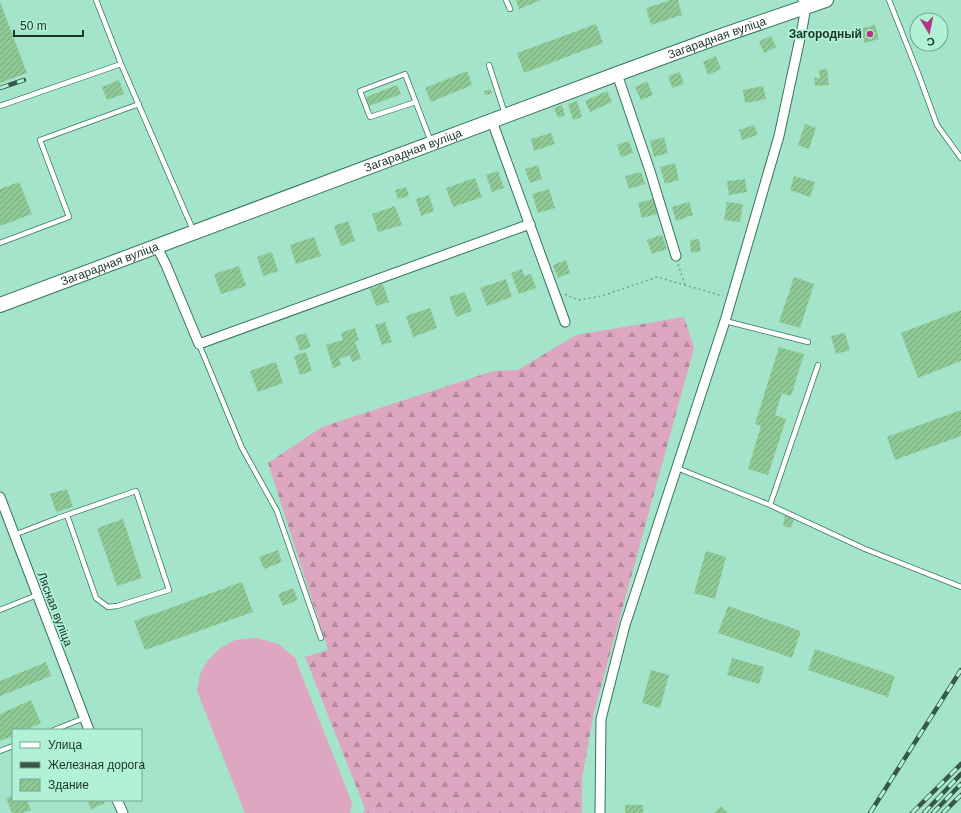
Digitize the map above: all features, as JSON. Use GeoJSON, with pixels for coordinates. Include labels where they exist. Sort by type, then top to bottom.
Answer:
{"type":"FeatureCollection","features":[{"type":"Feature","properties":{"kind":"main road","name":"Загарадная вуліца"},"geometry":{"type":"LineString","coordinates":[[0,305],[156,245],[804,4],[826,0]]}},
{"type":"Feature","properties":{"kind":"street"},"geometry":{"type":"LineString","coordinates":[[600,813],[601,719],[625,625],[725,321],[779,136],[804,4]]}},
{"type":"Feature","properties":{"kind":"street"},"geometry":{"type":"LineString","coordinates":[[617,74],[650,171],[676,256]]}},
{"type":"Feature","properties":{"kind":"street"},"geometry":{"type":"LineString","coordinates":[[492,120],[565,322]]}},
{"type":"Feature","properties":{"kind":"street"},"geometry":{"type":"LineString","coordinates":[[156,245],[166,265],[199,344],[530,224]]}},
{"type":"Feature","properties":{"kind":"street","name":"Лясная вуліца"},"geometry":{"type":"LineString","coordinates":[[0,497],[89,729]]}},
{"type":"Feature","properties":{"kind":"street"},"geometry":{"type":"LineString","coordinates":[[117,801],[123,813]]}},
{"type":"Feature","properties":{"kind":"lane"},"geometry":{"type":"LineString","coordinates":[[96,0],[120,64],[194,231]]}},
{"type":"Feature","properties":{"kind":"lane"},"geometry":{"type":"LineString","coordinates":[[506,0],[510,9]]}},
{"type":"Feature","properties":{"kind":"lane"},"geometry":{"type":"LineString","coordinates":[[889,0],[937,125],[961,158]]}},
{"type":"Feature","properties":{"kind":"lane"},"geometry":{"type":"LineString","coordinates":[[0,106],[120,64]]}},
{"type":"Feature","properties":{"kind":"lane"},"geometry":{"type":"LineString","coordinates":[[489,64],[506,115]]}},
{"type":"Feature","properties":{"kind":"lane"},"geometry":{"type":"LineString","coordinates":[[416,102],[370,117],[360,91],[406,74],[432,143]]}},
{"type":"Feature","properties":{"kind":"lane"},"geometry":{"type":"LineString","coordinates":[[0,243],[69,217],[40,140],[139,104]]}},
{"type":"Feature","properties":{"kind":"lane"},"geometry":{"type":"LineString","coordinates":[[725,321],[808,342]]}},
{"type":"Feature","properties":{"kind":"lane"},"geometry":{"type":"LineString","coordinates":[[199,344],[242,448],[277,511],[322,638]]}},
{"type":"Feature","properties":{"kind":"lane"},"geometry":{"type":"LineString","coordinates":[[770,505],[818,365]]}},
{"type":"Feature","properties":{"kind":"lane"},"geometry":{"type":"LineString","coordinates":[[677,468],[770,505],[865,549],[961,587]]}},
{"type":"Feature","properties":{"kind":"lane"},"geometry":{"type":"LineString","coordinates":[[14,535],[67,515],[136,491],[169,590],[117,606],[108,606],[96,598],[67,515]]}},
{"type":"Feature","properties":{"kind":"lane"},"geometry":{"type":"LineString","coordinates":[[0,610],[37,595]]}},
{"type":"Feature","properties":{"kind":"lane"},"geometry":{"type":"LineString","coordinates":[[56,729],[84,718]]}},
{"type":"Feature","properties":{"kind":"lane"},"geometry":{"type":"LineString","coordinates":[[0,751],[12,746]]}},
{"type":"Feature","properties":{"kind":"path"},"geometry":{"type":"LineString","coordinates":[[676,256],[685,285]]}},
{"type":"Feature","properties":{"kind":"path"},"geometry":{"type":"LineString","coordinates":[[552,285],[578,300],[602,296],[657,277],[731,298]]}},
{"type":"Feature","properties":{"kind":"green space"},"geometry":{"type":"Polygon","coordinates":[[[684,317],[694,348],[594,712],[582,779],[582,813],[363,813],[365,809],[305,657],[328,650],[268,463],[322,427],[493,371],[518,370],[576,335],[684,317]]]}},
{"type":"Feature","properties":{"kind":"green space"},"geometry":{"type":"Polygon","coordinates":[[[257,638],[279,644],[295,658],[352,803],[350,813],[245,813],[197,691],[200,674],[208,660],[220,648],[235,640],[257,638]]]}},
{"type":"Feature","properties":{"kind":"building"},"geometry":{"type":"Polygon","coordinates":[[[516,0],[541,0],[519,9],[516,0]]]}},
{"type":"Feature","properties":{"kind":"building"},"geometry":{"type":"Polygon","coordinates":[[[671,0],[678,0],[682,15],[651,25],[646,8],[671,0]]]}},
{"type":"Feature","properties":{"kind":"building"},"geometry":{"type":"Polygon","coordinates":[[[0,2],[27,73],[0,83],[0,2]]]}},
{"type":"Feature","properties":{"kind":"building"},"geometry":{"type":"Polygon","coordinates":[[[596,24],[603,43],[524,73],[517,53],[596,24]]]}},
{"type":"Feature","properties":{"kind":"building","name":"Загородный"},"geometry":{"type":"Polygon","coordinates":[[[875,25],[879,39],[865,43],[860,29],[875,25]]]}},
{"type":"Feature","properties":{"kind":"building"},"geometry":{"type":"Polygon","coordinates":[[[771,36],[776,47],[764,53],[759,41],[771,36]]]}},
{"type":"Feature","properties":{"kind":"building"},"geometry":{"type":"Polygon","coordinates":[[[716,56],[721,69],[708,75],[703,62],[716,56]]]}},
{"type":"Feature","properties":{"kind":"building"},"geometry":{"type":"Polygon","coordinates":[[[827,69],[829,85],[815,86],[814,78],[820,78],[819,70],[827,69]]]}},
{"type":"Feature","properties":{"kind":"building"},"geometry":{"type":"Polygon","coordinates":[[[467,71],[472,85],[431,102],[425,88],[467,71]]]}},
{"type":"Feature","properties":{"kind":"building"},"geometry":{"type":"Polygon","coordinates":[[[680,72],[684,84],[672,88],[668,76],[680,72]]]}},
{"type":"Feature","properties":{"kind":"building"},"geometry":{"type":"Polygon","coordinates":[[[119,80],[124,94],[107,100],[102,87],[119,80]]]}},
{"type":"Feature","properties":{"kind":"building"},"geometry":{"type":"Polygon","coordinates":[[[647,81],[653,95],[641,100],[635,87],[647,81]]]}},
{"type":"Feature","properties":{"kind":"building"},"geometry":{"type":"Polygon","coordinates":[[[397,85],[401,94],[369,106],[366,97],[397,85]]]}},
{"type":"Feature","properties":{"kind":"building"},"geometry":{"type":"Polygon","coordinates":[[[763,86],[766,99],[745,103],[743,90],[763,86]]]}},
{"type":"Feature","properties":{"kind":"building"},"geometry":{"type":"Polygon","coordinates":[[[490,89],[492,93],[485,95],[484,91],[490,89]]]}},
{"type":"Feature","properties":{"kind":"building"},"geometry":{"type":"Polygon","coordinates":[[[607,91],[612,102],[590,112],[585,101],[607,91]]]}},
{"type":"Feature","properties":{"kind":"building"},"geometry":{"type":"Polygon","coordinates":[[[577,101],[582,117],[573,120],[568,104],[577,101]]]}},
{"type":"Feature","properties":{"kind":"building"},"geometry":{"type":"Polygon","coordinates":[[[562,105],[565,115],[558,118],[554,108],[562,105]]]}},
{"type":"Feature","properties":{"kind":"building"},"geometry":{"type":"Polygon","coordinates":[[[805,124],[816,128],[809,149],[798,145],[805,124]]]}},
{"type":"Feature","properties":{"kind":"building"},"geometry":{"type":"Polygon","coordinates":[[[754,125],[758,135],[742,140],[739,130],[754,125]]]}},
{"type":"Feature","properties":{"kind":"building"},"geometry":{"type":"Polygon","coordinates":[[[551,133],[555,144],[534,151],[531,139],[551,133]]]}},
{"type":"Feature","properties":{"kind":"building"},"geometry":{"type":"Polygon","coordinates":[[[664,137],[668,153],[654,157],[650,141],[664,137]]]}},
{"type":"Feature","properties":{"kind":"building"},"geometry":{"type":"Polygon","coordinates":[[[629,141],[633,153],[621,157],[617,145],[629,141]]]}},
{"type":"Feature","properties":{"kind":"building"},"geometry":{"type":"Polygon","coordinates":[[[675,163],[679,180],[665,184],[660,167],[675,163]]]}},
{"type":"Feature","properties":{"kind":"building"},"geometry":{"type":"Polygon","coordinates":[[[538,165],[542,179],[530,183],[525,169],[538,165]]]}},
{"type":"Feature","properties":{"kind":"building"},"geometry":{"type":"Polygon","coordinates":[[[498,171],[504,188],[492,192],[486,175],[498,171]]]}},
{"type":"Feature","properties":{"kind":"building"},"geometry":{"type":"Polygon","coordinates":[[[641,172],[645,184],[629,189],[625,176],[641,172]]]}},
{"type":"Feature","properties":{"kind":"building"},"geometry":{"type":"Polygon","coordinates":[[[794,176],[815,182],[810,197],[790,190],[794,176]]]}},
{"type":"Feature","properties":{"kind":"building"},"geometry":{"type":"Polygon","coordinates":[[[475,178],[482,197],[453,207],[446,188],[475,178]]]}},
{"type":"Feature","properties":{"kind":"building"},"geometry":{"type":"Polygon","coordinates":[[[745,179],[747,192],[729,195],[727,181],[745,179]]]}},
{"type":"Feature","properties":{"kind":"building"},"geometry":{"type":"Polygon","coordinates":[[[19,182],[32,214],[0,226],[0,189],[19,182]]]}},
{"type":"Feature","properties":{"kind":"building"},"geometry":{"type":"Polygon","coordinates":[[[406,187],[409,196],[398,199],[395,190],[406,187]]]}},
{"type":"Feature","properties":{"kind":"building"},"geometry":{"type":"Polygon","coordinates":[[[549,189],[555,208],[538,213],[532,194],[549,189]]]}},
{"type":"Feature","properties":{"kind":"building"},"geometry":{"type":"Polygon","coordinates":[[[429,195],[434,211],[421,216],[416,199],[429,195]]]}},
{"type":"Feature","properties":{"kind":"building"},"geometry":{"type":"Polygon","coordinates":[[[653,199],[657,214],[642,218],[638,203],[653,199]]]}},
{"type":"Feature","properties":{"kind":"building"},"geometry":{"type":"Polygon","coordinates":[[[689,202],[693,215],[676,221],[672,207],[689,202]]]}},
{"type":"Feature","properties":{"kind":"building"},"geometry":{"type":"Polygon","coordinates":[[[727,202],[743,204],[740,222],[724,220],[727,202]]]}},
{"type":"Feature","properties":{"kind":"building"},"geometry":{"type":"Polygon","coordinates":[[[395,206],[402,225],[378,232],[372,214],[395,206]]]}},
{"type":"Feature","properties":{"kind":"building"},"geometry":{"type":"Polygon","coordinates":[[[348,221],[355,241],[341,246],[334,226],[348,221]]]}},
{"type":"Feature","properties":{"kind":"building"},"geometry":{"type":"Polygon","coordinates":[[[662,235],[667,249],[652,254],[647,240],[662,235]]]}},
{"type":"Feature","properties":{"kind":"building"},"geometry":{"type":"Polygon","coordinates":[[[314,237],[321,256],[296,264],[290,245],[314,237]]]}},
{"type":"Feature","properties":{"kind":"building"},"geometry":{"type":"Polygon","coordinates":[[[699,239],[701,251],[691,253],[690,240],[699,239]]]}},
{"type":"Feature","properties":{"kind":"building"},"geometry":{"type":"Polygon","coordinates":[[[272,252],[278,271],[263,276],[257,257],[272,252]]]}},
{"type":"Feature","properties":{"kind":"building"},"geometry":{"type":"Polygon","coordinates":[[[566,260],[570,273],[558,278],[553,265],[566,260]]]}},
{"type":"Feature","properties":{"kind":"building"},"geometry":{"type":"Polygon","coordinates":[[[239,266],[246,286],[221,294],[214,274],[239,266]]]}},
{"type":"Feature","properties":{"kind":"building"},"geometry":{"type":"Polygon","coordinates":[[[522,269],[524,276],[531,274],[536,288],[519,294],[511,273],[522,269]]]}},
{"type":"Feature","properties":{"kind":"building"},"geometry":{"type":"Polygon","coordinates":[[[794,277],[814,284],[800,328],[779,322],[794,277]]]}},
{"type":"Feature","properties":{"kind":"building"},"geometry":{"type":"Polygon","coordinates":[[[506,279],[512,297],[487,306],[480,288],[506,279]]]}},
{"type":"Feature","properties":{"kind":"building"},"geometry":{"type":"Polygon","coordinates":[[[383,284],[389,302],[376,306],[370,289],[383,284]]]}},
{"type":"Feature","properties":{"kind":"building"},"geometry":{"type":"Polygon","coordinates":[[[465,292],[472,311],[456,317],[449,297],[465,292]]]}},
{"type":"Feature","properties":{"kind":"building"},"geometry":{"type":"Polygon","coordinates":[[[430,308],[437,328],[413,337],[406,316],[430,308]]]}},
{"type":"Feature","properties":{"kind":"building"},"geometry":{"type":"Polygon","coordinates":[[[961,310],[961,361],[918,378],[901,333],[961,310]]]}},
{"type":"Feature","properties":{"kind":"building"},"geometry":{"type":"Polygon","coordinates":[[[385,322],[392,342],[382,345],[375,325],[385,322]]]}},
{"type":"Feature","properties":{"kind":"building"},"geometry":{"type":"Polygon","coordinates":[[[355,328],[359,340],[355,341],[361,359],[352,362],[350,355],[339,359],[341,365],[333,368],[326,345],[343,340],[341,333],[355,328]]]}},
{"type":"Feature","properties":{"kind":"building"},"geometry":{"type":"Polygon","coordinates":[[[306,333],[311,347],[300,351],[295,336],[306,333]]]}},
{"type":"Feature","properties":{"kind":"building"},"geometry":{"type":"Polygon","coordinates":[[[845,333],[850,350],[836,354],[831,336],[845,333]]]}},
{"type":"Feature","properties":{"kind":"building"},"geometry":{"type":"Polygon","coordinates":[[[779,347],[804,354],[791,396],[782,393],[775,415],[786,419],[768,475],[748,469],[761,426],[755,424],[779,347]]]}},
{"type":"Feature","properties":{"kind":"building"},"geometry":{"type":"Polygon","coordinates":[[[306,352],[312,371],[300,375],[294,356],[306,352]]]}},
{"type":"Feature","properties":{"kind":"building"},"geometry":{"type":"Polygon","coordinates":[[[276,362],[283,383],[258,392],[250,371],[276,362]]]}},
{"type":"Feature","properties":{"kind":"building"},"geometry":{"type":"Polygon","coordinates":[[[961,410],[961,436],[895,460],[887,437],[961,410]]]}},
{"type":"Feature","properties":{"kind":"building"},"geometry":{"type":"Polygon","coordinates":[[[67,489],[73,507],[56,512],[50,494],[67,489]]]}},
{"type":"Feature","properties":{"kind":"building"},"geometry":{"type":"Polygon","coordinates":[[[785,515],[794,518],[791,528],[783,526],[785,515]]]}},
{"type":"Feature","properties":{"kind":"building"},"geometry":{"type":"Polygon","coordinates":[[[123,519],[142,578],[117,586],[97,528],[123,519]]]}},
{"type":"Feature","properties":{"kind":"building"},"geometry":{"type":"Polygon","coordinates":[[[278,550],[282,562],[264,569],[259,557],[278,550]]]}},
{"type":"Feature","properties":{"kind":"building"},"geometry":{"type":"Polygon","coordinates":[[[706,551],[726,557],[715,599],[694,593],[706,551]]]}},
{"type":"Feature","properties":{"kind":"building"},"geometry":{"type":"Polygon","coordinates":[[[242,582],[253,612],[145,650],[134,621],[242,582]]]}},
{"type":"Feature","properties":{"kind":"building"},"geometry":{"type":"Polygon","coordinates":[[[293,588],[298,600],[283,606],[278,594],[293,588]]]}},
{"type":"Feature","properties":{"kind":"building"},"geometry":{"type":"Polygon","coordinates":[[[728,606],[801,631],[792,658],[718,633],[728,606]]]}},
{"type":"Feature","properties":{"kind":"building"},"geometry":{"type":"Polygon","coordinates":[[[815,649],[895,676],[888,697],[808,670],[815,649]]]}},
{"type":"Feature","properties":{"kind":"building"},"geometry":{"type":"Polygon","coordinates":[[[732,658],[764,667],[759,684],[727,675],[732,658]]]}},
{"type":"Feature","properties":{"kind":"building"},"geometry":{"type":"Polygon","coordinates":[[[46,662],[51,676],[0,696],[0,681],[46,662]]]}},
{"type":"Feature","properties":{"kind":"building"},"geometry":{"type":"Polygon","coordinates":[[[651,670],[669,675],[660,708],[642,703],[651,670]]]}},
{"type":"Feature","properties":{"kind":"building"},"geometry":{"type":"Polygon","coordinates":[[[31,700],[41,723],[28,729],[12,729],[12,736],[0,741],[0,714],[31,700]]]}},
{"type":"Feature","properties":{"kind":"building"},"geometry":{"type":"Polygon","coordinates":[[[12,796],[12,801],[27,801],[31,810],[23,813],[12,813],[6,798],[12,796]]]}},
{"type":"Feature","properties":{"kind":"building"},"geometry":{"type":"Polygon","coordinates":[[[87,801],[104,801],[105,803],[91,809],[87,801]]]}},
{"type":"Feature","properties":{"kind":"building"},"geometry":{"type":"Polygon","coordinates":[[[625,805],[643,805],[643,813],[625,813],[625,805]]]}},
{"type":"Feature","properties":{"kind":"building"},"geometry":{"type":"Polygon","coordinates":[[[721,806],[728,813],[714,813],[721,806]]]}},
{"type":"Feature","properties":{"kind":"railway"},"geometry":{"type":"LineString","coordinates":[[0,88],[24,80]]}},
{"type":"Feature","properties":{"kind":"railway"},"geometry":{"type":"LineString","coordinates":[[870,813],[961,670]]}},
{"type":"Feature","properties":{"kind":"railway"},"geometry":{"type":"LineString","coordinates":[[912,813],[961,764]]}},
{"type":"Feature","properties":{"kind":"railway"},"geometry":{"type":"LineString","coordinates":[[924,813],[961,774]]}},
{"type":"Feature","properties":{"kind":"railway"},"geometry":{"type":"LineString","coordinates":[[933,813],[961,784]]}},
{"type":"Feature","properties":{"kind":"railway"},"geometry":{"type":"LineString","coordinates":[[943,813],[961,795]]}},
{"type":"Feature","properties":{"kind":"place","name":"Загородный"},"geometry":{"type":"Point","coordinates":[870,34]}}]}
